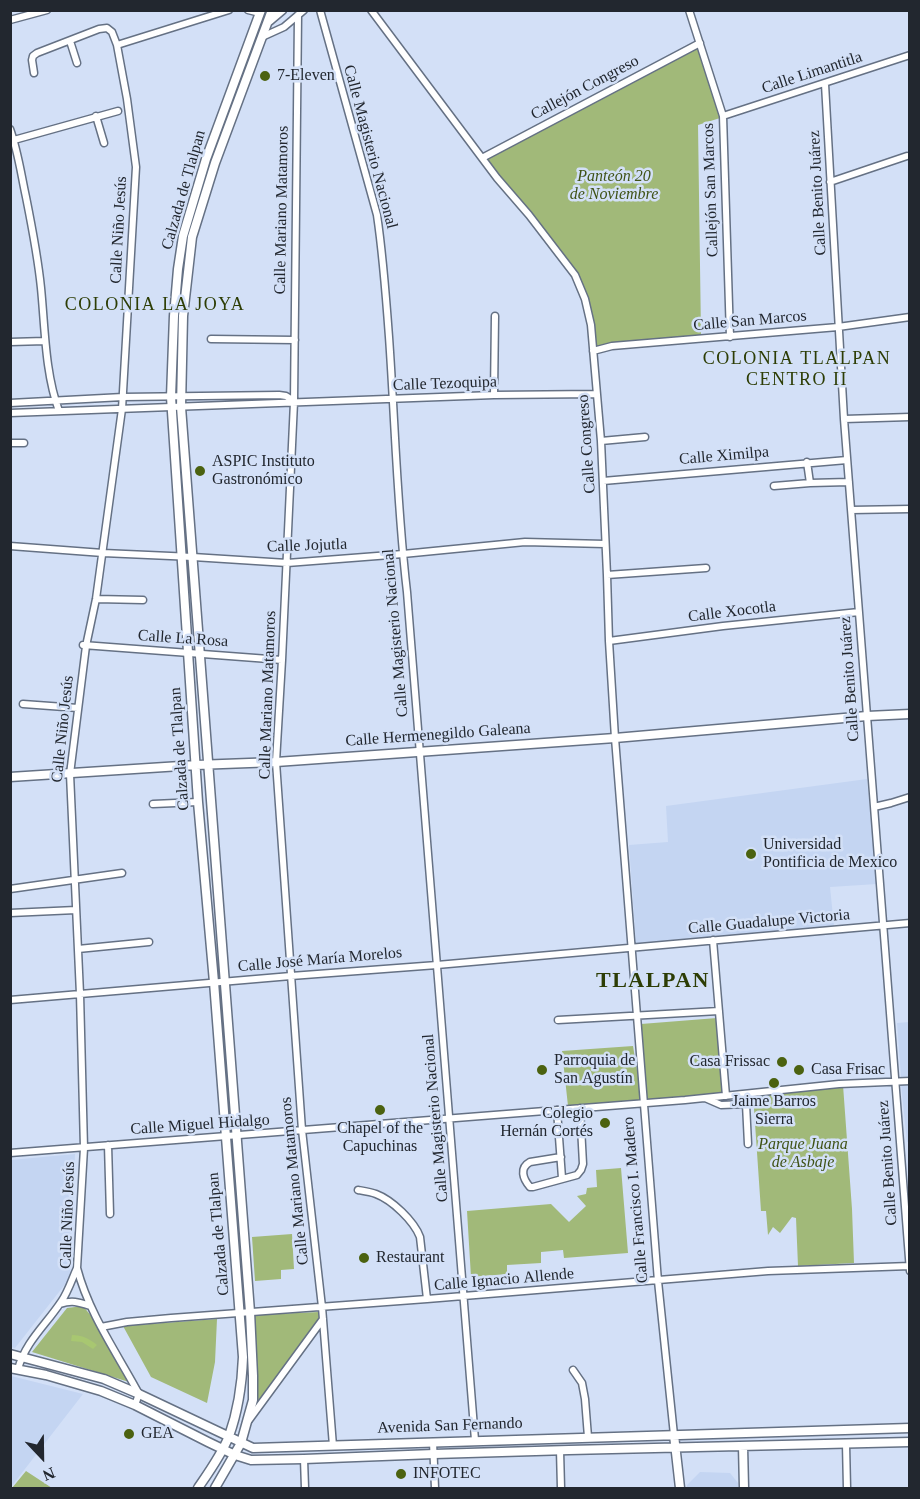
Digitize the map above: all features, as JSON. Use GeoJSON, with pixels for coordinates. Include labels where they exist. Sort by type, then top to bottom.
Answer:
{"type":"FeatureCollection","features":[{"type":"Feature","properties":{"kind":"main road","name":"Calzada de Tlalpan"},"geometry":{"type":"LineString","coordinates":[[198,1488],[229,1436],[242,1379],[245,1312],[236,1136],[181,407],[183,316],[192,237],[215,163],[272,10]]}},
{"type":"Feature","properties":{"kind":"main road"},"geometry":{"type":"LineString","coordinates":[[267,24],[282,10]]}},
{"type":"Feature","properties":{"kind":"main road","name":"Calzada de Tlalpan"},"geometry":{"type":"LineString","coordinates":[[215,1488],[241,1443],[253,1400],[253,1376],[226,1137],[195,765],[171,397],[174,316],[183,236],[206,159],[260,12]]}},
{"type":"Feature","properties":{"kind":"main road","name":"Calle Hermenegildo Galeana"},"geometry":{"type":"LineString","coordinates":[[10,777],[276,762],[909,714]]}},
{"type":"Feature","properties":{"kind":"main road","name":"Avenida San Fernando"},"geometry":{"type":"LineString","coordinates":[[10,1354],[104,1379],[253,1448],[909,1428]]}},
{"type":"Feature","properties":{"kind":"main road","name":"Avenida San Fernando"},"geometry":{"type":"LineString","coordinates":[[14,1369],[101,1390],[222,1449],[251,1460],[909,1442]]}},
{"type":"Feature","properties":{"kind":"main road","name":"Calle Francisco I. Madero"},"geometry":{"type":"LineString","coordinates":[[674,1435],[680,1488]]}},
{"type":"Feature","properties":{"kind":"main road"},"geometry":{"type":"LineString","coordinates":[[743,1446],[744,1488]]}},
{"type":"Feature","properties":{"kind":"street"},"geometry":{"type":"LineString","coordinates":[[10,20],[47,10]]}},
{"type":"Feature","properties":{"kind":"street"},"geometry":{"type":"LineString","coordinates":[[34,73],[33,56],[99,29],[106,28],[112,32],[117,45],[229,10]]}},
{"type":"Feature","properties":{"kind":"street"},"geometry":{"type":"LineString","coordinates":[[248,10],[260,12]]}},
{"type":"Feature","properties":{"kind":"street"},"geometry":{"type":"LineString","coordinates":[[262,37],[284,27],[304,10]]}},
{"type":"Feature","properties":{"kind":"street","name":"Calle Magisterio Nacional"},"geometry":{"type":"LineString","coordinates":[[320,10],[376,215],[383,258],[403,554],[475,1440]]}},
{"type":"Feature","properties":{"kind":"street","name":"Calle Congreso"},"geometry":{"type":"LineString","coordinates":[[371,10],[482,158],[575,275],[585,300],[591,325],[601,441],[609,641],[632,948]]}},
{"type":"Feature","properties":{"kind":"street","name":"Callejón San Marcos"},"geometry":{"type":"LineString","coordinates":[[689,10],[723,116],[730,337]]}},
{"type":"Feature","properties":{"kind":"street","name":"Calle Mariano Matamoros"},"geometry":{"type":"LineString","coordinates":[[297,15],[294,402],[276,762],[302,1130],[322,1307],[333,1446]]}},
{"type":"Feature","properties":{"kind":"street"},"geometry":{"type":"LineString","coordinates":[[69,41],[77,63]]}},
{"type":"Feature","properties":{"kind":"street","name":"Callejón Congreso"},"geometry":{"type":"LineString","coordinates":[[482,158],[700,43]]}},
{"type":"Feature","properties":{"kind":"street","name":"Calle Niño Jesús"},"geometry":{"type":"LineString","coordinates":[[117,45],[136,167],[123,398],[96,599],[84,646],[70,774],[84,1148],[77,1268],[90,1306],[139,1394]]}},
{"type":"Feature","properties":{"kind":"street","name":"Calle Limantitla"},"geometry":{"type":"LineString","coordinates":[[723,116],[909,56]]}},
{"type":"Feature","properties":{"kind":"street","name":"Calle Benito Juárez"},"geometry":{"type":"LineString","coordinates":[[825,84],[844,419],[909,1271]]}},
{"type":"Feature","properties":{"kind":"street"},"geometry":{"type":"LineString","coordinates":[[14,140],[118,111]]}},
{"type":"Feature","properties":{"kind":"street"},"geometry":{"type":"LineString","coordinates":[[96,116],[104,143]]}},
{"type":"Feature","properties":{"kind":"street"},"geometry":{"type":"LineString","coordinates":[[10,129],[32,228],[41,286],[45,341],[55,401],[59,411]]}},
{"type":"Feature","properties":{"kind":"street"},"geometry":{"type":"LineString","coordinates":[[830,182],[907,156]]}},
{"type":"Feature","properties":{"kind":"street"},"geometry":{"type":"LineString","coordinates":[[494,395],[495,316]]}},
{"type":"Feature","properties":{"kind":"street","name":"Calle San Marcos"},"geometry":{"type":"LineString","coordinates":[[593,351],[612,346],[838,327],[909,317]]}},
{"type":"Feature","properties":{"kind":"street"},"geometry":{"type":"LineString","coordinates":[[211,339],[295,340]]}},
{"type":"Feature","properties":{"kind":"street"},"geometry":{"type":"LineString","coordinates":[[10,342],[45,341]]}},
{"type":"Feature","properties":{"kind":"street","name":"Calle Tezoquipa"},"geometry":{"type":"LineString","coordinates":[[10,413],[494,395],[597,394]]}},
{"type":"Feature","properties":{"kind":"street","name":"Calle Tezoquipa"},"geometry":{"type":"LineString","coordinates":[[10,403],[279,395],[286,396],[294,402]]}},
{"type":"Feature","properties":{"kind":"street"},"geometry":{"type":"LineString","coordinates":[[844,419],[909,417]]}},
{"type":"Feature","properties":{"kind":"street"},"geometry":{"type":"LineString","coordinates":[[601,441],[645,437]]}},
{"type":"Feature","properties":{"kind":"street"},"geometry":{"type":"LineString","coordinates":[[10,443],[24,443]]}},
{"type":"Feature","properties":{"kind":"street","name":"Calle Ximilpa"},"geometry":{"type":"LineString","coordinates":[[603,481],[847,460]]}},
{"type":"Feature","properties":{"kind":"street"},"geometry":{"type":"LineString","coordinates":[[807,462],[810,483]]}},
{"type":"Feature","properties":{"kind":"street"},"geometry":{"type":"LineString","coordinates":[[774,486],[849,482]]}},
{"type":"Feature","properties":{"kind":"street"},"geometry":{"type":"LineString","coordinates":[[851,510],[909,509]]}},
{"type":"Feature","properties":{"kind":"street","name":"Calle Jojutla"},"geometry":{"type":"LineString","coordinates":[[10,546],[287,563],[525,542],[605,543]]}},
{"type":"Feature","properties":{"kind":"street"},"geometry":{"type":"LineString","coordinates":[[607,575],[706,568]]}},
{"type":"Feature","properties":{"kind":"street"},"geometry":{"type":"LineString","coordinates":[[96,599],[143,600]]}},
{"type":"Feature","properties":{"kind":"street","name":"Calle Xocotla"},"geometry":{"type":"LineString","coordinates":[[609,641],[859,612]]}},
{"type":"Feature","properties":{"kind":"street","name":"Calle La Rosa"},"geometry":{"type":"LineString","coordinates":[[84,646],[282,660]]}},
{"type":"Feature","properties":{"kind":"street"},"geometry":{"type":"LineString","coordinates":[[23,704],[78,708]]}},
{"type":"Feature","properties":{"kind":"street"},"geometry":{"type":"LineString","coordinates":[[874,807],[909,796]]}},
{"type":"Feature","properties":{"kind":"street"},"geometry":{"type":"LineString","coordinates":[[153,804],[198,802]]}},
{"type":"Feature","properties":{"kind":"street"},"geometry":{"type":"LineString","coordinates":[[10,889],[122,873]]}},
{"type":"Feature","properties":{"kind":"street"},"geometry":{"type":"LineString","coordinates":[[10,913],[76,910]]}},
{"type":"Feature","properties":{"kind":"street","name":"Calle Guadalupe Victoria"},"geometry":{"type":"LineString","coordinates":[[632,948],[909,923]]}},
{"type":"Feature","properties":{"kind":"street"},"geometry":{"type":"LineString","coordinates":[[713,940],[726,1096]]}},
{"type":"Feature","properties":{"kind":"street"},"geometry":{"type":"LineString","coordinates":[[78,949],[149,942]]}},
{"type":"Feature","properties":{"kind":"street","name":"Calle José María Morelos"},"geometry":{"type":"LineString","coordinates":[[10,1000],[632,948]]}},
{"type":"Feature","properties":{"kind":"street","name":"Calle Francisco I. Madero"},"geometry":{"type":"LineString","coordinates":[[632,948],[658,1281],[674,1435]]}},
{"type":"Feature","properties":{"kind":"street"},"geometry":{"type":"LineString","coordinates":[[558,1020],[719,1011]]}},
{"type":"Feature","properties":{"kind":"street","name":"Calle Miguel Hidalgo"},"geometry":{"type":"LineString","coordinates":[[10,1154],[704,1098],[839,1084],[909,1081]]}},
{"type":"Feature","properties":{"kind":"street"},"geometry":{"type":"LineString","coordinates":[[704,1098],[720,1105],[746,1104],[748,1144]]}},
{"type":"Feature","properties":{"kind":"street"},"geometry":{"type":"LineString","coordinates":[[561,1157],[530,1162],[525,1165],[523,1174],[530,1187],[577,1175],[581,1170],[583,1164],[580,1108]]}},
{"type":"Feature","properties":{"kind":"street"},"geometry":{"type":"LineString","coordinates":[[557,1110],[562,1178]]}},
{"type":"Feature","properties":{"kind":"street"},"geometry":{"type":"LineString","coordinates":[[108,1145],[110,1214]]}},
{"type":"Feature","properties":{"kind":"street"},"geometry":{"type":"LineString","coordinates":[[358,1190],[378,1194],[408,1217],[417,1229],[420,1237],[427,1299]]}},
{"type":"Feature","properties":{"kind":"street","name":"Calle Ignacio Allende"},"geometry":{"type":"LineString","coordinates":[[101,1328],[127,1322],[768,1271],[909,1266]]}},
{"type":"Feature","properties":{"kind":"street"},"geometry":{"type":"LineString","coordinates":[[14,1369],[40,1329],[60,1304],[77,1268]]}},
{"type":"Feature","properties":{"kind":"street"},"geometry":{"type":"LineString","coordinates":[[60,1304],[76,1301],[90,1306]]}},
{"type":"Feature","properties":{"kind":"street"},"geometry":{"type":"LineString","coordinates":[[247,1423],[323,1319]]}},
{"type":"Feature","properties":{"kind":"street"},"geometry":{"type":"LineString","coordinates":[[573,1370],[582,1383],[588,1437]]}},
{"type":"Feature","properties":{"kind":"street"},"geometry":{"type":"LineString","coordinates":[[135,1405],[139,1394]]}},
{"type":"Feature","properties":{"kind":"street"},"geometry":{"type":"LineString","coordinates":[[433,1442],[435,1488]]}},
{"type":"Feature","properties":{"kind":"street"},"geometry":{"type":"LineString","coordinates":[[846,1444],[848,1488]]}},
{"type":"Feature","properties":{"kind":"street"},"geometry":{"type":"LineString","coordinates":[[560,1450],[561,1488]]}},
{"type":"Feature","properties":{"kind":"street"},"geometry":{"type":"LineString","coordinates":[[304,1459],[305,1488]]}},
{"type":"Feature","properties":{"kind":"shaded area","name":"Universidad Pontificia de Mexico"},"geometry":{"type":"Polygon","coordinates":[[[867,779],[877,884],[830,887],[834,926],[636,944],[629,845],[668,842],[666,806],[867,779]]]}},
{"type":"Feature","properties":{"kind":"shaded area"},"geometry":{"type":"Polygon","coordinates":[[[909,1022],[909,1076],[901,1077],[897,1023],[909,1022]]]}},
{"type":"Feature","properties":{"kind":"shaded area"},"geometry":{"type":"Polygon","coordinates":[[[901,1085],[909,1085],[909,1141],[907,1142],[901,1085]]]}},
{"type":"Feature","properties":{"kind":"shaded area"},"geometry":{"type":"Polygon","coordinates":[[[75,1154],[70,1278],[15,1348],[11,1347],[11,1160],[75,1154]]]}},
{"type":"Feature","properties":{"kind":"shaded area"},"geometry":{"type":"Polygon","coordinates":[[[72,1335],[86,1338],[97,1345],[93,1349],[82,1342],[71,1341],[72,1335]]]}},
{"type":"Feature","properties":{"kind":"shaded area"},"geometry":{"type":"Polygon","coordinates":[[[10,1376],[83,1394],[11,1487],[10,1376]]]}},
{"type":"Feature","properties":{"kind":"shaded area"},"geometry":{"type":"Polygon","coordinates":[[[700,1472],[730,1473],[738,1483],[738,1488],[687,1488],[687,1485],[700,1472]]]}},
{"type":"Feature","properties":{"kind":"green space","name":"Panteón 20 de Noviembre"},"geometry":{"type":"Polygon","coordinates":[[[698,46],[720,118],[698,125],[701,335],[593,349],[591,323],[575,274],[484,159],[698,46]]]}},
{"type":"Feature","properties":{"kind":"green space"},"geometry":{"type":"Polygon","coordinates":[[[717,1018],[726,1096],[644,1101],[641,1024],[717,1018]]]}},
{"type":"Feature","properties":{"kind":"green space"},"geometry":{"type":"Polygon","coordinates":[[[633,1046],[642,1101],[568,1106],[562,1051],[633,1046]]]}},
{"type":"Feature","properties":{"kind":"green space","name":"Parque Juana de Asbaje"},"geometry":{"type":"Polygon","coordinates":[[[843,1085],[854,1263],[798,1266],[796,1218],[792,1217],[780,1233],[773,1227],[768,1235],[766,1211],[761,1211],[753,1094],[843,1085]]]}},
{"type":"Feature","properties":{"kind":"green space"},"geometry":{"type":"Polygon","coordinates":[[[621,1168],[628,1253],[564,1258],[563,1250],[541,1252],[541,1263],[507,1265],[507,1274],[471,1277],[467,1211],[551,1204],[569,1222],[586,1206],[577,1196],[586,1194],[587,1188],[597,1187],[596,1170],[621,1168]]]}},
{"type":"Feature","properties":{"kind":"green space"},"geometry":{"type":"Polygon","coordinates":[[[292,1234],[294,1269],[281,1270],[281,1279],[255,1281],[252,1237],[292,1234]]]}},
{"type":"Feature","properties":{"kind":"green space"},"geometry":{"type":"Polygon","coordinates":[[[83,1306],[92,1317],[129,1382],[32,1352],[67,1308],[83,1306]]]}},
{"type":"Feature","properties":{"kind":"green space"},"geometry":{"type":"Polygon","coordinates":[[[319,1312],[319,1318],[257,1404],[252,1315],[319,1312]]]}},
{"type":"Feature","properties":{"kind":"green space"},"geometry":{"type":"Polygon","coordinates":[[[217,1319],[215,1362],[207,1403],[151,1377],[123,1326],[217,1319]]]}},
{"type":"Feature","properties":{"kind":"green space"},"geometry":{"type":"Polygon","coordinates":[[[26,1471],[52,1488],[12,1488],[26,1471]]]}},
{"type":"Feature","properties":{"kind":"place","name":"7-Eleven"},"geometry":{"type":"Point","coordinates":[265,76]}},
{"type":"Feature","properties":{"kind":"place","name":"ASPIC Instituto Gastronómico"},"geometry":{"type":"Point","coordinates":[200,471]}},
{"type":"Feature","properties":{"kind":"place","name":"Universidad Pontificia de Mexico"},"geometry":{"type":"Point","coordinates":[751,854]}},
{"type":"Feature","properties":{"kind":"place","name":"Casa Frissac"},"geometry":{"type":"Point","coordinates":[782,1062]}},
{"type":"Feature","properties":{"kind":"place","name":"Parroquia de San Agustín"},"geometry":{"type":"Point","coordinates":[542,1070]}},
{"type":"Feature","properties":{"kind":"place","name":"Casa Frisac"},"geometry":{"type":"Point","coordinates":[799,1070]}},
{"type":"Feature","properties":{"kind":"place","name":"Jaime Barros Sierra"},"geometry":{"type":"Point","coordinates":[774,1083]}},
{"type":"Feature","properties":{"kind":"place","name":"Chapel of the Capuchinas"},"geometry":{"type":"Point","coordinates":[380,1110]}},
{"type":"Feature","properties":{"kind":"place","name":"Colegio Hernán Cortés"},"geometry":{"type":"Point","coordinates":[605,1123]}},
{"type":"Feature","properties":{"kind":"place","name":"Restaurant"},"geometry":{"type":"Point","coordinates":[364,1258]}},
{"type":"Feature","properties":{"kind":"place","name":"GEA"},"geometry":{"type":"Point","coordinates":[129,1434]}},
{"type":"Feature","properties":{"kind":"place","name":"INFOTEC"},"geometry":{"type":"Point","coordinates":[401,1474]}},
{"type":"Feature","properties":{"kind":"district","name":"COLONIA LA JOYA"},"geometry":{"type":"Point","coordinates":[155,305]}},
{"type":"Feature","properties":{"kind":"district","name":"COLONIA TLALPAN CENTRO II"},"geometry":{"type":"Point","coordinates":[797,370]}},
{"type":"Feature","properties":{"kind":"district","name":"TLALPAN"},"geometry":{"type":"Point","coordinates":[653,981]}}]}
